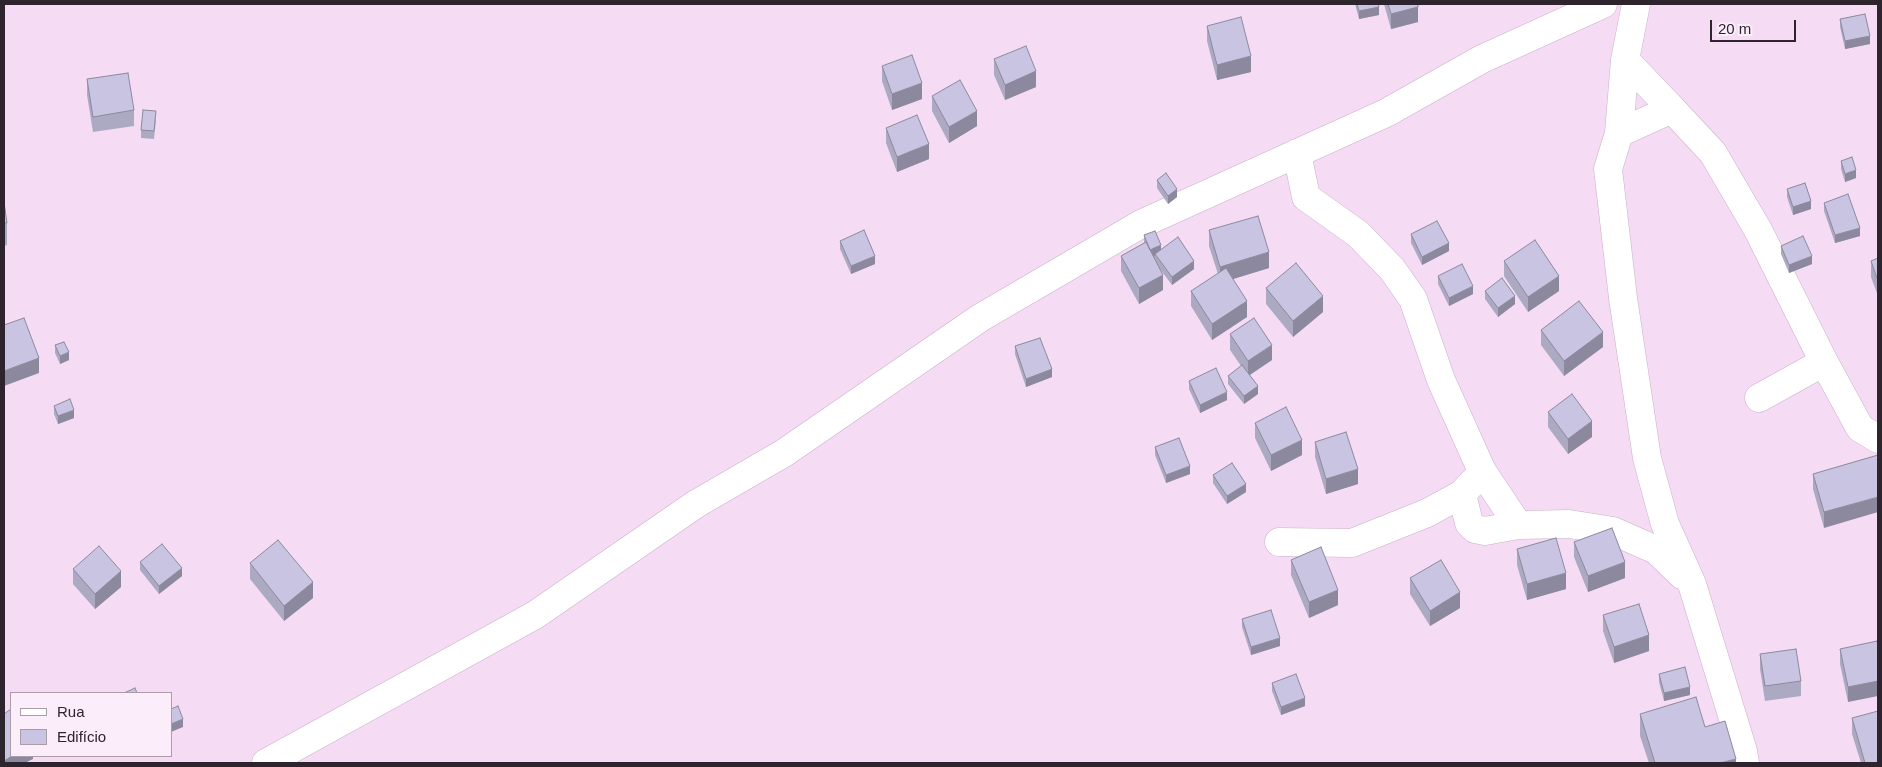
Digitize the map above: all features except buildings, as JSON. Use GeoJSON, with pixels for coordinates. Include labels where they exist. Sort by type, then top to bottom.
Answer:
{"type":"FeatureCollection","features":[{"type":"Feature","properties":{"kind":"street"},"geometry":{"type":"LineString","coordinates":[[266,763],[535,616],[696,504],[784,453],[980,318],[1141,224],[1386,113],[1482,59],[1604,4]]}},
{"type":"Feature","properties":{"kind":"street"},"geometry":{"type":"LineString","coordinates":[[1636,4],[1624,60],[1619,134],[1608,169],[1623,298],[1648,458],[1665,524],[1692,584],[1726,693],[1745,763]]}},
{"type":"Feature","properties":{"kind":"street"},"geometry":{"type":"LineString","coordinates":[[1624,60],[1672,109],[1718,161],[1758,230],[1824,362],[1860,428],[1878,439]]}},
{"type":"Feature","properties":{"kind":"street"},"geometry":{"type":"LineString","coordinates":[[1619,134],[1672,109]]}},
{"type":"Feature","properties":{"kind":"street"},"geometry":{"type":"LineString","coordinates":[[1296,153],[1306,197]]}},
{"type":"Feature","properties":{"kind":"street"},"geometry":{"type":"LineString","coordinates":[[1264,169],[1358,234],[1392,269],[1414,299],[1441,380],[1482,471],[1518,525]]}},
{"type":"Feature","properties":{"kind":"street"},"geometry":{"type":"LineString","coordinates":[[1760,398],[1824,362]]}},
{"type":"Feature","properties":{"kind":"street"},"geometry":{"type":"LineString","coordinates":[[1279,542],[1352,543],[1427,513],[1462,494],[1482,471]]}},
{"type":"Feature","properties":{"kind":"street"},"geometry":{"type":"LineString","coordinates":[[1462,494],[1470,524],[1475,529],[1485,531],[1518,525],[1569,524],[1613,531],[1656,550],[1692,584]]}}]}
